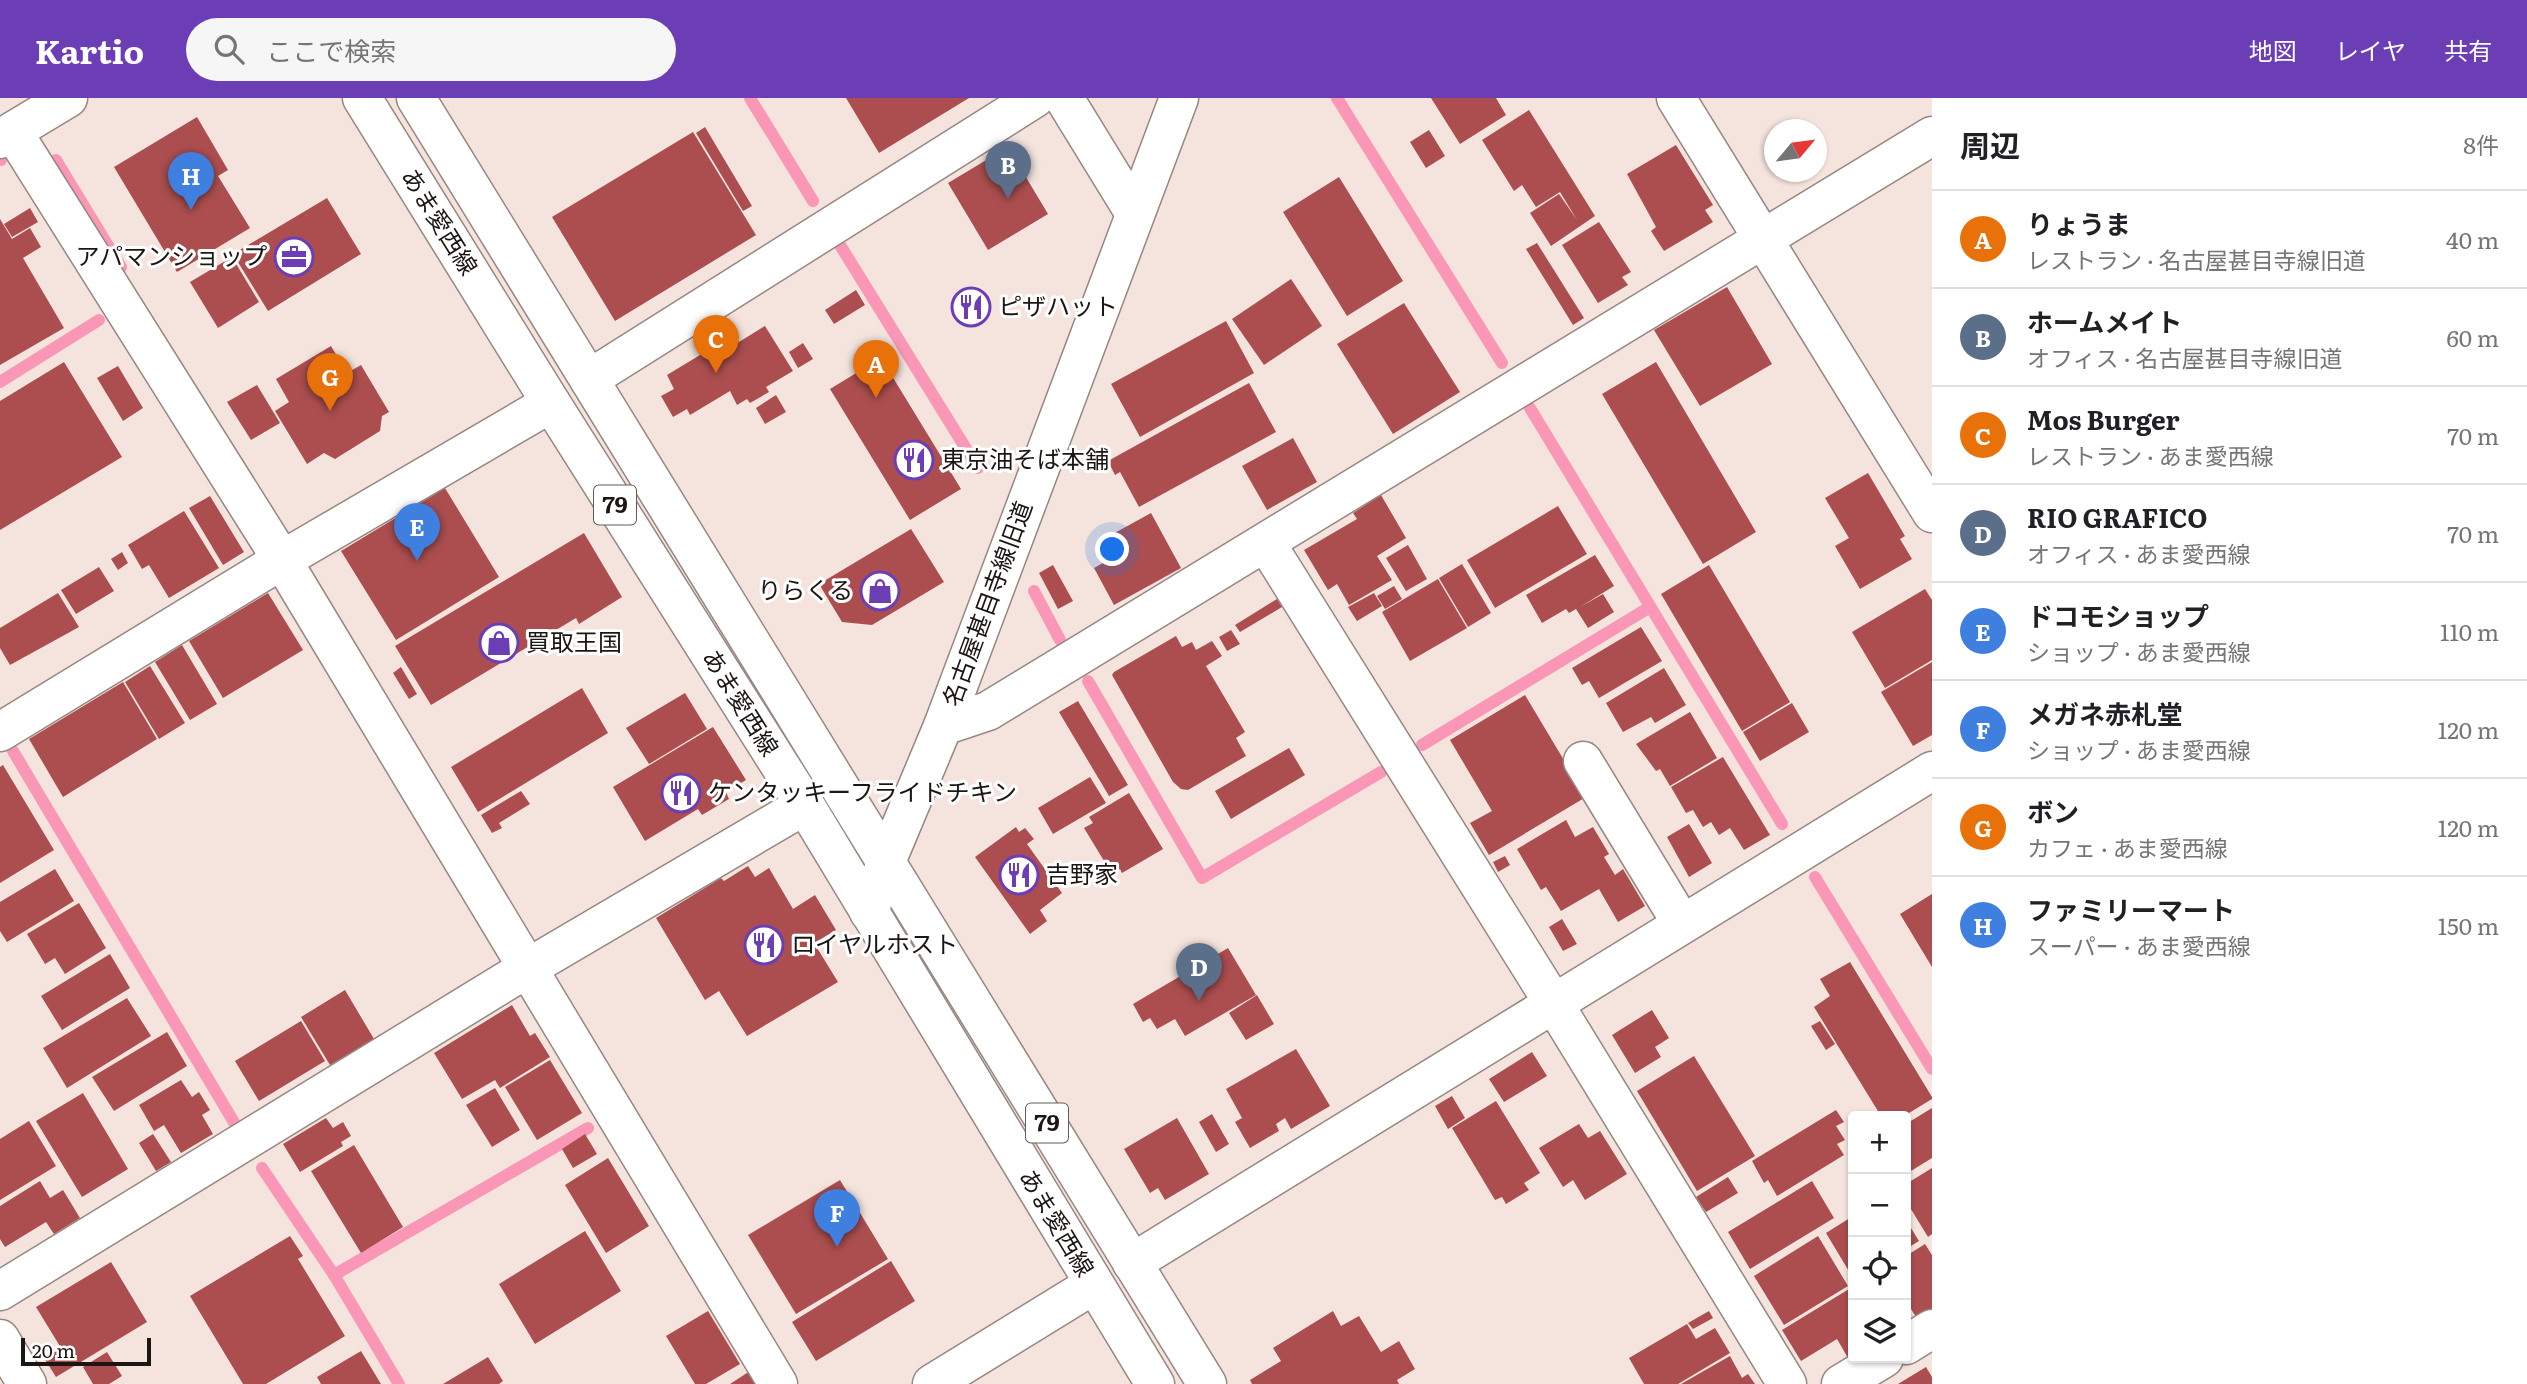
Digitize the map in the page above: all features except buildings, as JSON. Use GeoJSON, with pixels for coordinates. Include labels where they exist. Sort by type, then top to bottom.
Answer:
{"type":"FeatureCollection","features":[{"type":"Feature","properties":{"kind":"street"},"geometry":{"type":"LineString","coordinates":[[68,98],[6,136],[282,560],[778,1384]]}},
{"type":"Feature","properties":{"kind":"street","name":"あま愛西線"},"geometry":{"type":"LineString","coordinates":[[362,98],[805,805],[1155,1384]]}},
{"type":"Feature","properties":{"kind":"street","name":"あま愛西線"},"geometry":{"type":"LineString","coordinates":[[416,98],[1207,1384]]}},
{"type":"Feature","properties":{"kind":"street"},"geometry":{"type":"LineString","coordinates":[[589,379],[1035,98]]}},
{"type":"Feature","properties":{"kind":"street"},"geometry":{"type":"LineString","coordinates":[[1064,98],[1135,212]]}},
{"type":"Feature","properties":{"kind":"street","name":"名古屋甚目寺線旧道"},"geometry":{"type":"LineString","coordinates":[[869,912],[886,862],[943,726],[1179,98]]}},
{"type":"Feature","properties":{"kind":"street"},"geometry":{"type":"LineString","coordinates":[[1676,98],[1932,513]]}},
{"type":"Feature","properties":{"kind":"street"},"geometry":{"type":"LineString","coordinates":[[943,726],[988,711],[1932,136]]}},
{"type":"Feature","properties":{"kind":"street"},"geometry":{"type":"LineString","coordinates":[[0,732],[282,560],[551,403]]}},
{"type":"Feature","properties":{"kind":"street"},"geometry":{"type":"LineString","coordinates":[[1266,542],[1554,1003],[1787,1384]]}},
{"type":"Feature","properties":{"kind":"street"},"geometry":{"type":"LineString","coordinates":[[1583,761],[1682,925]]}},
{"type":"Feature","properties":{"kind":"street"},"geometry":{"type":"LineString","coordinates":[[1132,1263],[1932,771]]}},
{"type":"Feature","properties":{"kind":"street"},"geometry":{"type":"LineString","coordinates":[[0,1292],[526,969],[805,805]]}},
{"type":"Feature","properties":{"kind":"street"},"geometry":{"type":"LineString","coordinates":[[932,1384],[1093,1284]]}},
{"type":"Feature","properties":{"kind":"street"},"geometry":{"type":"LineString","coordinates":[[1911,1342],[1932,1329]]}},
{"type":"Feature","properties":{"kind":"street"},"geometry":{"type":"LineString","coordinates":[[0,1339],[27,1384]]}},
{"type":"Feature","properties":{"kind":"street"},"geometry":{"type":"LineString","coordinates":[[1841,1384],[1876,1363]]}},
{"type":"Feature","properties":{"kind":"waterway"},"geometry":{"type":"LineString","coordinates":[[750,98],[813,201]]}},
{"type":"Feature","properties":{"kind":"waterway"},"geometry":{"type":"LineString","coordinates":[[1337,98],[1502,363]]}},
{"type":"Feature","properties":{"kind":"waterway"},"geometry":{"type":"LineString","coordinates":[[56,160],[121,267]]}},
{"type":"Feature","properties":{"kind":"waterway"},"geometry":{"type":"LineString","coordinates":[[840,245],[978,468]]}},
{"type":"Feature","properties":{"kind":"waterway"},"geometry":{"type":"LineString","coordinates":[[0,382],[99,320]]}},
{"type":"Feature","properties":{"kind":"waterway"},"geometry":{"type":"LineString","coordinates":[[1530,408],[1782,824]]}},
{"type":"Feature","properties":{"kind":"waterway"},"geometry":{"type":"LineString","coordinates":[[1034,591],[1060,640]]}},
{"type":"Feature","properties":{"kind":"waterway"},"geometry":{"type":"LineString","coordinates":[[1422,745],[1650,607]]}},
{"type":"Feature","properties":{"kind":"waterway"},"geometry":{"type":"LineString","coordinates":[[1088,681],[1202,878],[1381,772]]}},
{"type":"Feature","properties":{"kind":"waterway"},"geometry":{"type":"LineString","coordinates":[[13,751],[235,1124]]}},
{"type":"Feature","properties":{"kind":"waterway"},"geometry":{"type":"LineString","coordinates":[[1815,877],[1932,1069]]}},
{"type":"Feature","properties":{"kind":"waterway"},"geometry":{"type":"LineString","coordinates":[[334,1275],[588,1128]]}},
{"type":"Feature","properties":{"kind":"waterway"},"geometry":{"type":"LineString","coordinates":[[262,1168],[334,1275],[399,1384]]}},
{"type":"Feature","properties":{"kind":"place","name":"ホームメイト"},"geometry":{"type":"Point","coordinates":[1008,199]}},
{"type":"Feature","properties":{"kind":"place","name":"ファミリーマート"},"geometry":{"type":"Point","coordinates":[191,210]}},
{"type":"Feature","properties":{"kind":"place","name":"アパマンショップ"},"geometry":{"type":"Point","coordinates":[294,257]}},
{"type":"Feature","properties":{"kind":"place","name":"ピザハット"},"geometry":{"type":"Point","coordinates":[971,307]}},
{"type":"Feature","properties":{"kind":"place","name":"Mos Burger"},"geometry":{"type":"Point","coordinates":[716,373]}},
{"type":"Feature","properties":{"kind":"place","name":"りょうま"},"geometry":{"type":"Point","coordinates":[876,398]}},
{"type":"Feature","properties":{"kind":"place","name":"ボン"},"geometry":{"type":"Point","coordinates":[330,411]}},
{"type":"Feature","properties":{"kind":"place","name":"東京油そば本舗"},"geometry":{"type":"Point","coordinates":[914,460]}},
{"type":"Feature","properties":{"kind":"place","name":"ドコモショップ"},"geometry":{"type":"Point","coordinates":[417,561]}},
{"type":"Feature","properties":{"kind":"place","name":"りらくる"},"geometry":{"type":"Point","coordinates":[880,591]}},
{"type":"Feature","properties":{"kind":"place","name":"買取王国"},"geometry":{"type":"Point","coordinates":[499,643]}},
{"type":"Feature","properties":{"kind":"place","name":"ケンタッキーフライドチキン"},"geometry":{"type":"Point","coordinates":[681,793]}},
{"type":"Feature","properties":{"kind":"place","name":"吉野家"},"geometry":{"type":"Point","coordinates":[1019,875]}},
{"type":"Feature","properties":{"kind":"place","name":"ロイヤルホスト"},"geometry":{"type":"Point","coordinates":[764,945]}},
{"type":"Feature","properties":{"kind":"place","name":"RIO GRAFICO"},"geometry":{"type":"Point","coordinates":[1199,1001]}},
{"type":"Feature","properties":{"kind":"place","name":"メガネ赤札堂"},"geometry":{"type":"Point","coordinates":[837,1247]}}]}
